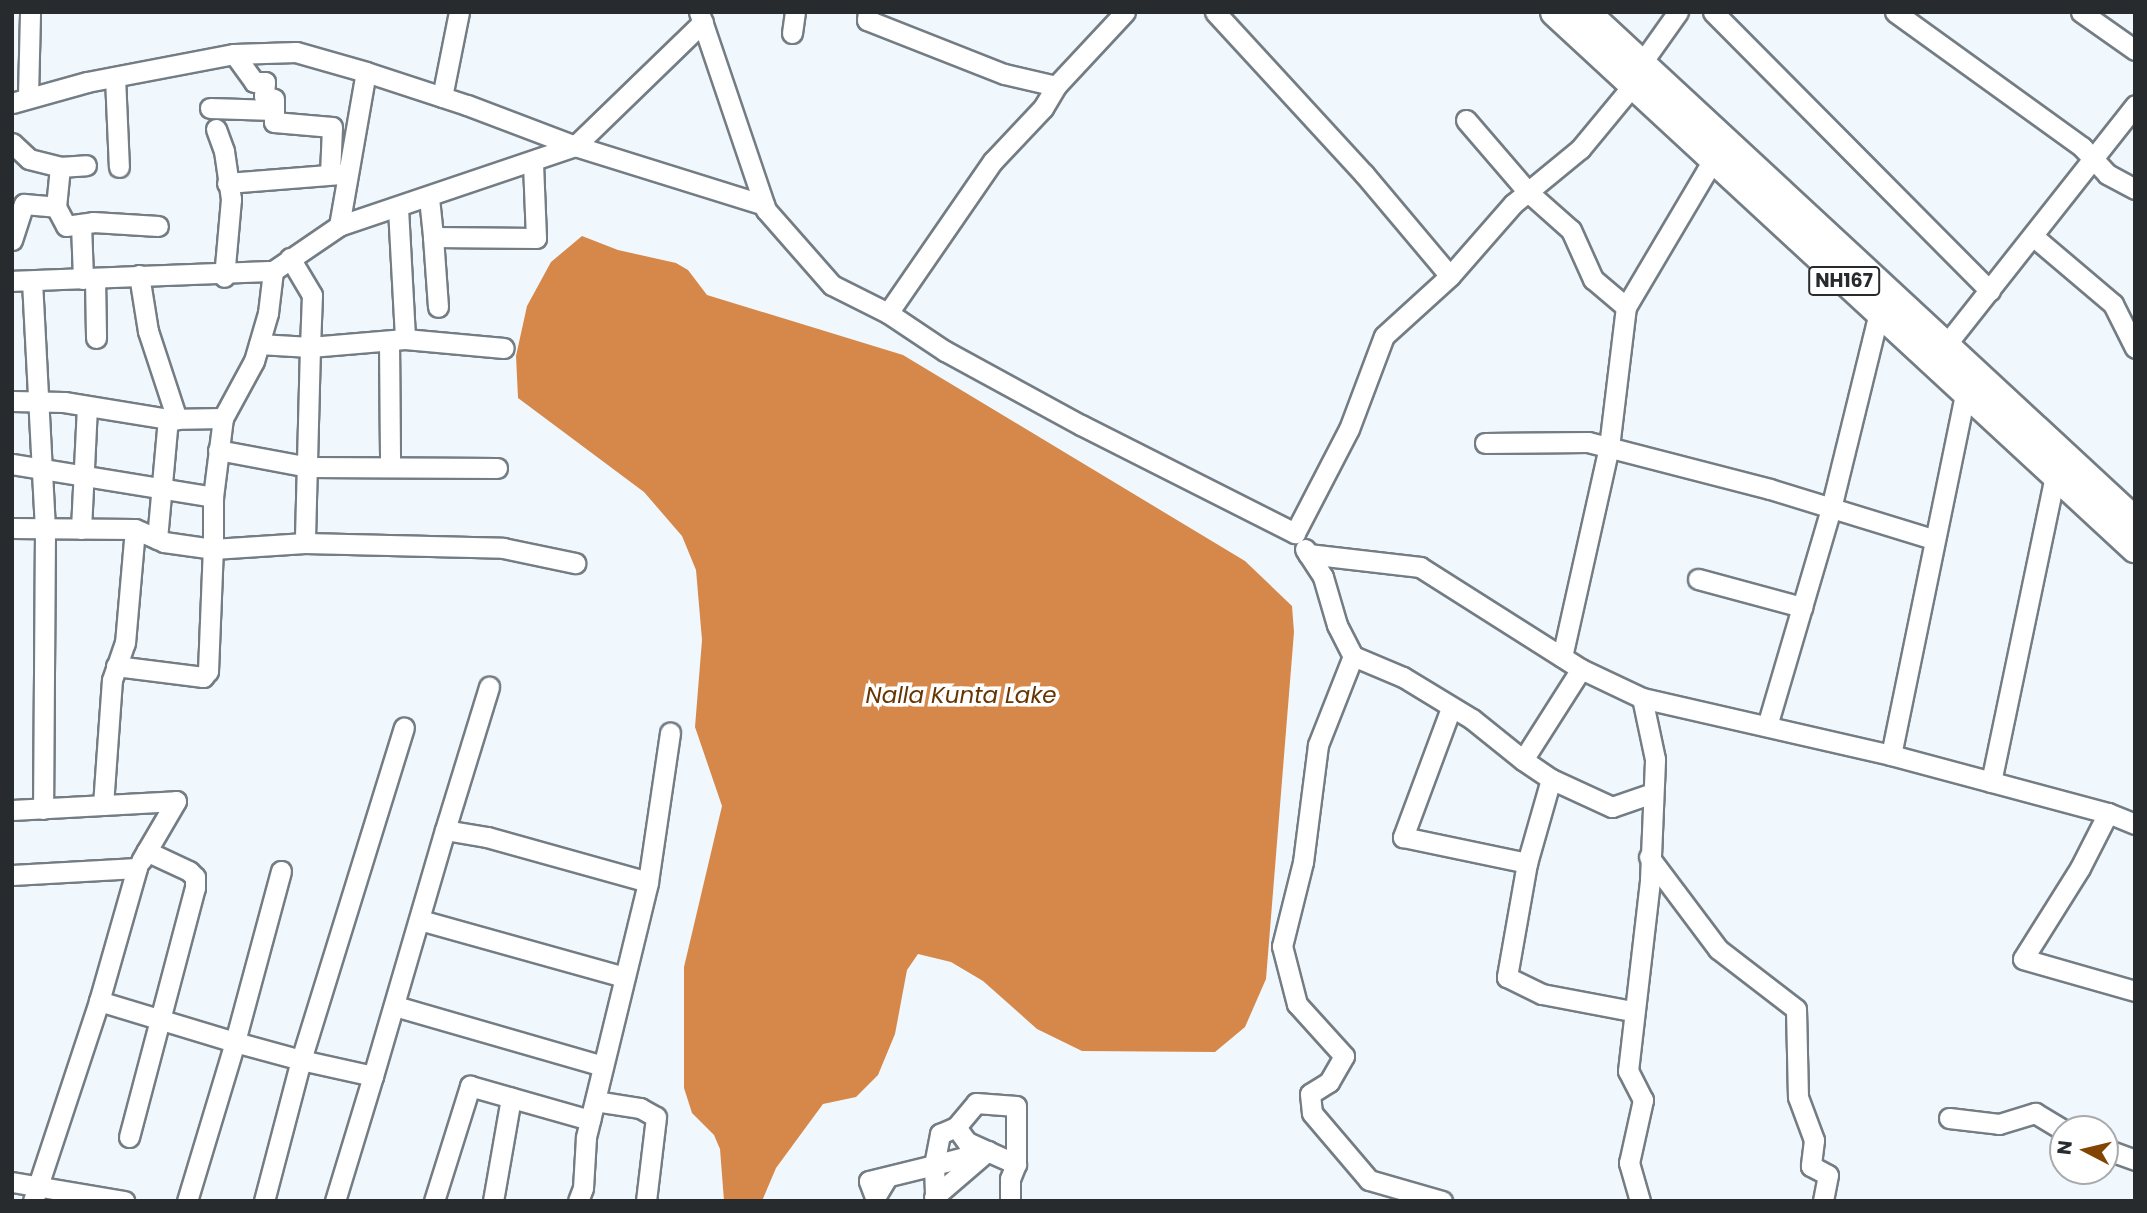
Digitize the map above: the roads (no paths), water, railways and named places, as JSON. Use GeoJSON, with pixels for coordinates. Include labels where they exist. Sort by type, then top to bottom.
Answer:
{"type":"FeatureCollection","features":[{"type":"Feature","properties":{"kind":"highway","name":"NH167"},"geometry":{"type":"LineString","coordinates":[[1555,12],[1637,74],[1945,346],[2135,522]]}},
{"type":"Feature","properties":{"kind":"highway","name":"NH167"},"geometry":{"type":"LineString","coordinates":[[1585,12],[1713,160],[2135,548]]}},
{"type":"Feature","properties":{"kind":"street"},"geometry":{"type":"LineString","coordinates":[[30,12],[20,100],[115,77],[234,54],[296,52],[366,72],[575,146],[764,205]]}},
{"type":"Feature","properties":{"kind":"street"},"geometry":{"type":"LineString","coordinates":[[442,97],[459,12]]}},
{"type":"Feature","properties":{"kind":"street"},"geometry":{"type":"LineString","coordinates":[[792,33],[795,12]]}},
{"type":"Feature","properties":{"kind":"street"},"geometry":{"type":"LineString","coordinates":[[868,12],[866,20],[979,64],[1056,86]]}},
{"type":"Feature","properties":{"kind":"street"},"geometry":{"type":"LineString","coordinates":[[888,313],[993,162],[1043,108],[1056,86],[1125,12]]}},
{"type":"Feature","properties":{"kind":"street"},"geometry":{"type":"LineString","coordinates":[[1215,12],[1364,174],[1450,276]]}},
{"type":"Feature","properties":{"kind":"street"},"geometry":{"type":"LineString","coordinates":[[1295,533],[1349,429],[1384,335],[1450,276],[1528,192],[1580,149],[1637,74],[1678,12]]}},
{"type":"Feature","properties":{"kind":"street"},"geometry":{"type":"LineString","coordinates":[[1713,12],[1990,291]]}},
{"type":"Feature","properties":{"kind":"street"},"geometry":{"type":"LineString","coordinates":[[1895,12],[2095,160],[2107,174],[2135,189]]}},
{"type":"Feature","properties":{"kind":"street"},"geometry":{"type":"LineString","coordinates":[[2082,12],[2135,50]]}},
{"type":"Feature","properties":{"kind":"street"},"geometry":{"type":"LineString","coordinates":[[12,281],[139,275],[224,277],[273,271],[339,226],[429,198],[575,146],[701,17],[764,205],[832,285],[888,313],[945,351],[1081,425],[1295,533],[1323,577],[1337,625],[1353,656],[1403,677],[1551,779],[1612,807],[1653,793]]}},
{"type":"Feature","properties":{"kind":"street"},"geometry":{"type":"LineString","coordinates":[[234,54],[254,82],[265,82],[264,96],[274,99],[274,122],[332,127],[339,174],[339,226]]}},
{"type":"Feature","properties":{"kind":"street"},"geometry":{"type":"LineString","coordinates":[[339,174],[366,72]]}},
{"type":"Feature","properties":{"kind":"street"},"geometry":{"type":"LineString","coordinates":[[115,77],[119,167]]}},
{"type":"Feature","properties":{"kind":"street"},"geometry":{"type":"LineString","coordinates":[[1945,346],[2095,160],[2135,105]]}},
{"type":"Feature","properties":{"kind":"street"},"geometry":{"type":"LineString","coordinates":[[210,108],[274,110]]}},
{"type":"Feature","properties":{"kind":"street"},"geometry":{"type":"LineString","coordinates":[[1466,120],[1528,192],[1571,230],[1593,279],[1626,307]]}},
{"type":"Feature","properties":{"kind":"street"},"geometry":{"type":"LineString","coordinates":[[216,129],[224,151],[231,199],[224,277]]}},
{"type":"Feature","properties":{"kind":"street"},"geometry":{"type":"LineString","coordinates":[[12,143],[29,159],[60,167],[86,166]]}},
{"type":"Feature","properties":{"kind":"street"},"geometry":{"type":"LineString","coordinates":[[1562,657],[1609,447],[1626,307],[1713,160]]}},
{"type":"Feature","properties":{"kind":"street"},"geometry":{"type":"LineString","coordinates":[[433,237],[536,238],[533,162]]}},
{"type":"Feature","properties":{"kind":"street"},"geometry":{"type":"LineString","coordinates":[[60,167],[56,207],[66,226],[158,226]]}},
{"type":"Feature","properties":{"kind":"street"},"geometry":{"type":"LineString","coordinates":[[227,183],[339,174]]}},
{"type":"Feature","properties":{"kind":"street"},"geometry":{"type":"LineString","coordinates":[[429,198],[438,307]]}},
{"type":"Feature","properties":{"kind":"street"},"geometry":{"type":"LineString","coordinates":[[12,240],[24,204],[56,207]]}},
{"type":"Feature","properties":{"kind":"street"},"geometry":{"type":"LineString","coordinates":[[390,465],[397,340],[398,208]]}},
{"type":"Feature","properties":{"kind":"street"},"geometry":{"type":"LineString","coordinates":[[81,225],[96,338]]}},
{"type":"Feature","properties":{"kind":"street"},"geometry":{"type":"LineString","coordinates":[[2034,237],[2113,304],[2135,348]]}},
{"type":"Feature","properties":{"kind":"street"},"geometry":{"type":"LineString","coordinates":[[290,258],[312,295],[305,543]]}},
{"type":"Feature","properties":{"kind":"street"},"geometry":{"type":"LineString","coordinates":[[116,666],[203,677],[208,671],[213,497],[223,418],[259,344],[273,271]]}},
{"type":"Feature","properties":{"kind":"street"},"geometry":{"type":"LineString","coordinates":[[139,275],[148,331],[173,419],[162,486],[157,540]]}},
{"type":"Feature","properties":{"kind":"street"},"geometry":{"type":"LineString","coordinates":[[33,281],[45,531],[43,808]]}},
{"type":"Feature","properties":{"kind":"street"},"geometry":{"type":"LineString","coordinates":[[1767,726],[1831,508],[1879,313]]}},
{"type":"Feature","properties":{"kind":"street"},"geometry":{"type":"LineString","coordinates":[[259,344],[310,347],[397,340],[504,348]]}},
{"type":"Feature","properties":{"kind":"street"},"geometry":{"type":"LineString","coordinates":[[1891,755],[1965,393]]}},
{"type":"Feature","properties":{"kind":"street"},"geometry":{"type":"LineString","coordinates":[[12,401],[87,406],[173,419],[223,418]]}},
{"type":"Feature","properties":{"kind":"street"},"geometry":{"type":"LineString","coordinates":[[81,529],[87,406]]}},
{"type":"Feature","properties":{"kind":"street"},"geometry":{"type":"LineString","coordinates":[[1485,443],[1588,442],[1831,508],[1933,540]]}},
{"type":"Feature","properties":{"kind":"street"},"geometry":{"type":"LineString","coordinates":[[218,450],[309,467],[390,465],[498,468]]}},
{"type":"Feature","properties":{"kind":"street"},"geometry":{"type":"LineString","coordinates":[[12,464],[43,466],[213,497]]}},
{"type":"Feature","properties":{"kind":"street"},"geometry":{"type":"LineString","coordinates":[[1991,782],[2055,476]]}},
{"type":"Feature","properties":{"kind":"street"},"geometry":{"type":"LineString","coordinates":[[12,528],[45,531],[135,529],[157,540],[213,549],[305,543],[503,548],[575,563]]}},
{"type":"Feature","properties":{"kind":"street"},"geometry":{"type":"LineString","coordinates":[[103,805],[116,666],[125,643],[135,529]]}},
{"type":"Feature","properties":{"kind":"street"},"geometry":{"type":"LineString","coordinates":[[1308,554],[1420,567],[1581,669],[1642,698],[1891,755],[2108,813],[2135,824]]}},
{"type":"Feature","properties":{"kind":"street"},"geometry":{"type":"LineString","coordinates":[[1698,579],[1802,607]]}},
{"type":"Feature","properties":{"kind":"street"},"geometry":{"type":"LineString","coordinates":[[1353,656],[1318,745],[1303,862],[1282,946],[1297,1004],[1344,1056],[1329,1082],[1310,1094],[1312,1113],[1368,1180],[1441,1201]]}},
{"type":"Feature","properties":{"kind":"street"},"geometry":{"type":"LineString","coordinates":[[1523,760],[1581,669]]}},
{"type":"Feature","properties":{"kind":"street"},"geometry":{"type":"LineString","coordinates":[[335,1201],[396,1006],[445,830],[489,687]]}},
{"type":"Feature","properties":{"kind":"street"},"geometry":{"type":"LineString","coordinates":[[1642,698],[1655,759],[1649,858],[1628,1071],[1643,1100],[1629,1163],[1642,1200]]}},
{"type":"Feature","properties":{"kind":"street"},"geometry":{"type":"LineString","coordinates":[[1451,708],[1403,837],[1527,863]]}},
{"type":"Feature","properties":{"kind":"street"},"geometry":{"type":"LineString","coordinates":[[264,1201],[300,1060],[404,728]]}},
{"type":"Feature","properties":{"kind":"street"},"geometry":{"type":"LineString","coordinates":[[578,1201],[590,1120],[648,882],[670,733]]}},
{"type":"Feature","properties":{"kind":"street"},"geometry":{"type":"LineString","coordinates":[[1551,779],[1527,863],[1507,977],[1542,994],[1632,1011]]}},
{"type":"Feature","properties":{"kind":"street"},"geometry":{"type":"LineString","coordinates":[[12,810],[176,801],[142,860],[36,1193]]}},
{"type":"Feature","properties":{"kind":"street"},"geometry":{"type":"LineString","coordinates":[[2108,813],[2080,868],[2023,959],[2135,991]]}},
{"type":"Feature","properties":{"kind":"street"},"geometry":{"type":"LineString","coordinates":[[445,830],[487,837],[648,882]]}},
{"type":"Feature","properties":{"kind":"street"},"geometry":{"type":"LineString","coordinates":[[1649,858],[1718,949],[1796,1009],[1798,1097],[1814,1140],[1811,1166],[1828,1175],[1823,1201]]}},
{"type":"Feature","properties":{"kind":"street"},"geometry":{"type":"LineString","coordinates":[[12,875],[142,860],[195,877],[129,1137]]}},
{"type":"Feature","properties":{"kind":"street"},"geometry":{"type":"LineString","coordinates":[[187,1201],[235,1042],[281,871]]}},
{"type":"Feature","properties":{"kind":"street"},"geometry":{"type":"LineString","coordinates":[[420,920],[624,976]]}},
{"type":"Feature","properties":{"kind":"street"},"geometry":{"type":"LineString","coordinates":[[99,1001],[300,1060],[373,1076]]}},
{"type":"Feature","properties":{"kind":"street"},"geometry":{"type":"LineString","coordinates":[[396,1006],[603,1066]]}},
{"type":"Feature","properties":{"kind":"street"},"geometry":{"type":"LineString","coordinates":[[434,1201],[470,1086],[590,1120]]}},
{"type":"Feature","properties":{"kind":"street"},"geometry":{"type":"LineString","coordinates":[[493,1201],[511,1098]]}},
{"type":"Feature","properties":{"kind":"street"},"geometry":{"type":"LineString","coordinates":[[596,1101],[640,1108],[656,1118],[646,1201]]}},
{"type":"Feature","properties":{"kind":"street"},"geometry":{"type":"LineString","coordinates":[[934,1199],[934,1165],[940,1134],[956,1127],[976,1103],[1016,1106],[1016,1164],[1010,1179],[1010,1201]]}},
{"type":"Feature","properties":{"kind":"street"},"geometry":{"type":"LineString","coordinates":[[1949,1118],[1999,1124],[2035,1113],[2049,1122]]}},
{"type":"Feature","properties":{"kind":"street"},"geometry":{"type":"LineString","coordinates":[[956,1127],[967,1142],[1016,1164]]}},
{"type":"Feature","properties":{"kind":"street"},"geometry":{"type":"LineString","coordinates":[[886,1179],[988,1151]]}},
{"type":"Feature","properties":{"kind":"street"},"geometry":{"type":"LineString","coordinates":[[934,1199],[988,1151]]}},
{"type":"Feature","properties":{"kind":"street"},"geometry":{"type":"LineString","coordinates":[[12,1182],[36,1193],[124,1201]]}},
{"type":"Feature","properties":{"kind":"street"},"geometry":{"type":"LineString","coordinates":[[12,1182],[16,1201]]}},
{"type":"Feature","properties":{"kind":"water","name":"Nalla Kunta Lake"},"geometry":{"type":"Polygon","coordinates":[[[582,236],[618,250],[676,263],[688,270],[707,295],[903,355],[1245,561],[1292,606],[1294,632],[1266,979],[1245,1027],[1215,1052],[1082,1051],[1037,1029],[983,981],[951,962],[918,954],[907,970],[895,1034],[878,1075],[856,1097],[823,1104],[776,1168],[762,1201],[724,1201],[720,1149],[714,1135],[692,1113],[684,1088],[684,967],[722,806],[695,727],[702,640],[696,570],[682,536],[644,492],[518,398],[516,356],[527,306],[551,262],[582,236]]]}}]}
